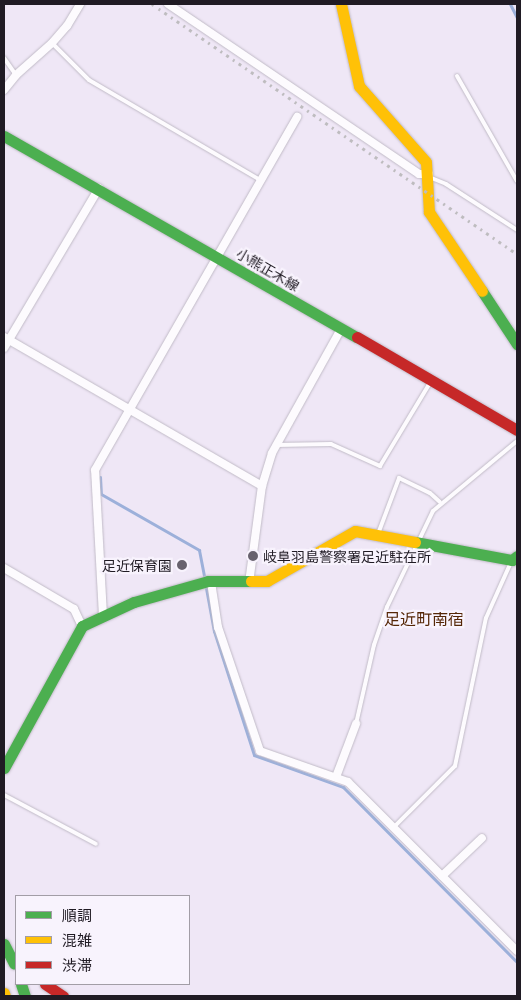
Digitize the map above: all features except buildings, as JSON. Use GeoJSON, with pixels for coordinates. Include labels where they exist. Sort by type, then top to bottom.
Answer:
{"type":"FeatureCollection","features":[{"type":"Feature","properties":{"kind":"street"},"geometry":{"type":"LineString","coordinates":[[4,90],[16,75],[52,43],[67,26],[80,4]]}},
{"type":"Feature","properties":{"kind":"street"},"geometry":{"type":"LineString","coordinates":[[168,4],[419,174],[429,175]]}},
{"type":"Feature","properties":{"kind":"street"},"geometry":{"type":"LineString","coordinates":[[341,4],[359,86],[421,154],[429,175],[426,202],[434,222],[517,344]]}},
{"type":"Feature","properties":{"kind":"street"},"geometry":{"type":"LineString","coordinates":[[103,616],[95,470],[128,409],[297,118]]}},
{"type":"Feature","properties":{"kind":"street","name":"小熊正木線"},"geometry":{"type":"LineString","coordinates":[[4,136],[99,188],[517,430]]}},
{"type":"Feature","properties":{"kind":"street"},"geometry":{"type":"LineString","coordinates":[[4,348],[7,338],[99,188]]}},
{"type":"Feature","properties":{"kind":"street"},"geometry":{"type":"LineString","coordinates":[[249,583],[262,486],[276,445],[341,329]]}},
{"type":"Feature","properties":{"kind":"street"},"geometry":{"type":"LineString","coordinates":[[7,338],[262,486]]}},
{"type":"Feature","properties":{"kind":"street"},"geometry":{"type":"LineString","coordinates":[[4,768],[62,654],[82,626],[155,594],[211,582],[249,583],[267,581],[343,535],[355,531],[514,558]]}},
{"type":"Feature","properties":{"kind":"street"},"geometry":{"type":"LineString","coordinates":[[4,568],[74,609],[82,626]]}},
{"type":"Feature","properties":{"kind":"street"},"geometry":{"type":"LineString","coordinates":[[211,582],[218,627],[260,751],[348,782],[517,951]]}},
{"type":"Feature","properties":{"kind":"street"},"geometry":{"type":"LineString","coordinates":[[336,777],[356,724]]}},
{"type":"Feature","properties":{"kind":"street"},"geometry":{"type":"LineString","coordinates":[[442,876],[482,838]]}},
{"type":"Feature","properties":{"kind":"street"},"geometry":{"type":"LineString","coordinates":[[4,944],[15,966]]}},
{"type":"Feature","properties":{"kind":"street"},"geometry":{"type":"LineString","coordinates":[[4,956],[15,966]]}},
{"type":"Feature","properties":{"kind":"street"},"geometry":{"type":"LineString","coordinates":[[46,985],[63,996]]}},
{"type":"Feature","properties":{"kind":"lane"},"geometry":{"type":"LineString","coordinates":[[52,43],[89,80],[260,180]]}},
{"type":"Feature","properties":{"kind":"lane"},"geometry":{"type":"LineString","coordinates":[[4,58],[16,75]]}},
{"type":"Feature","properties":{"kind":"lane"},"geometry":{"type":"LineString","coordinates":[[457,76],[517,181]]}},
{"type":"Feature","properties":{"kind":"lane"},"geometry":{"type":"LineString","coordinates":[[429,175],[517,230]]}},
{"type":"Feature","properties":{"kind":"lane"},"geometry":{"type":"LineString","coordinates":[[276,445],[330,444],[380,466],[431,380]]}},
{"type":"Feature","properties":{"kind":"lane"},"geometry":{"type":"LineString","coordinates":[[356,724],[374,645],[387,607],[440,502],[517,441]]}},
{"type":"Feature","properties":{"kind":"lane"},"geometry":{"type":"LineString","coordinates":[[378,534],[399,478],[430,493],[440,502]]}},
{"type":"Feature","properties":{"kind":"lane"},"geometry":{"type":"LineString","coordinates":[[394,827],[455,766],[486,618],[514,558]]}},
{"type":"Feature","properties":{"kind":"lane"},"geometry":{"type":"LineString","coordinates":[[4,795],[96,844]]}},
{"type":"Feature","properties":{"kind":"waterway"},"geometry":{"type":"LineString","coordinates":[[510,4],[517,18]]}},
{"type":"Feature","properties":{"kind":"waterway"},"geometry":{"type":"LineString","coordinates":[[100,477],[101,494],[199,550],[204,576]]}},
{"type":"Feature","properties":{"kind":"waterway"},"geometry":{"type":"LineString","coordinates":[[206,588],[214,631],[254,755],[343,787],[517,962]]}},
{"type":"Feature","properties":{"kind":"railway"},"geometry":{"type":"LineString","coordinates":[[152,4],[517,254]]}},
{"type":"Feature","properties":{"kind":"traffic: fast"},"geometry":{"type":"LineString","coordinates":[[4,136],[357,337]]}},
{"type":"Feature","properties":{"kind":"traffic: fast"},"geometry":{"type":"LineString","coordinates":[[482,291],[517,344]]}},
{"type":"Feature","properties":{"kind":"traffic: fast"},"geometry":{"type":"LineString","coordinates":[[415,542],[512,560],[517,556]]}},
{"type":"Feature","properties":{"kind":"traffic: fast"},"geometry":{"type":"LineString","coordinates":[[4,768],[82,626],[134,602],[208,581],[251,581]]}},
{"type":"Feature","properties":{"kind":"traffic: fast"},"geometry":{"type":"LineString","coordinates":[[4,944],[14,964]]}},
{"type":"Feature","properties":{"kind":"traffic: fast"},"geometry":{"type":"LineString","coordinates":[[21,985],[25,996]]}},
{"type":"Feature","properties":{"kind":"traffic: slow"},"geometry":{"type":"LineString","coordinates":[[341,4],[359,86],[426,162],[429,212],[482,291]]}},
{"type":"Feature","properties":{"kind":"traffic: slow"},"geometry":{"type":"LineString","coordinates":[[251,581],[267,581],[355,531],[415,542]]}},
{"type":"Feature","properties":{"kind":"traffic: jam"},"geometry":{"type":"LineString","coordinates":[[357,337],[517,430]]}},
{"type":"Feature","properties":{"kind":"traffic: jam"},"geometry":{"type":"LineString","coordinates":[[46,985],[63,996]]}},
{"type":"Feature","properties":{"kind":"place","name":"岐阜羽島警察署足近駐在所"},"geometry":{"type":"Point","coordinates":[253,556]}},
{"type":"Feature","properties":{"kind":"place","name":"足近保育園"},"geometry":{"type":"Point","coordinates":[182,565]}},
{"type":"Feature","properties":{"kind":"district","name":"足近町南宿"},"geometry":{"type":"Point","coordinates":[424,618]}}]}
